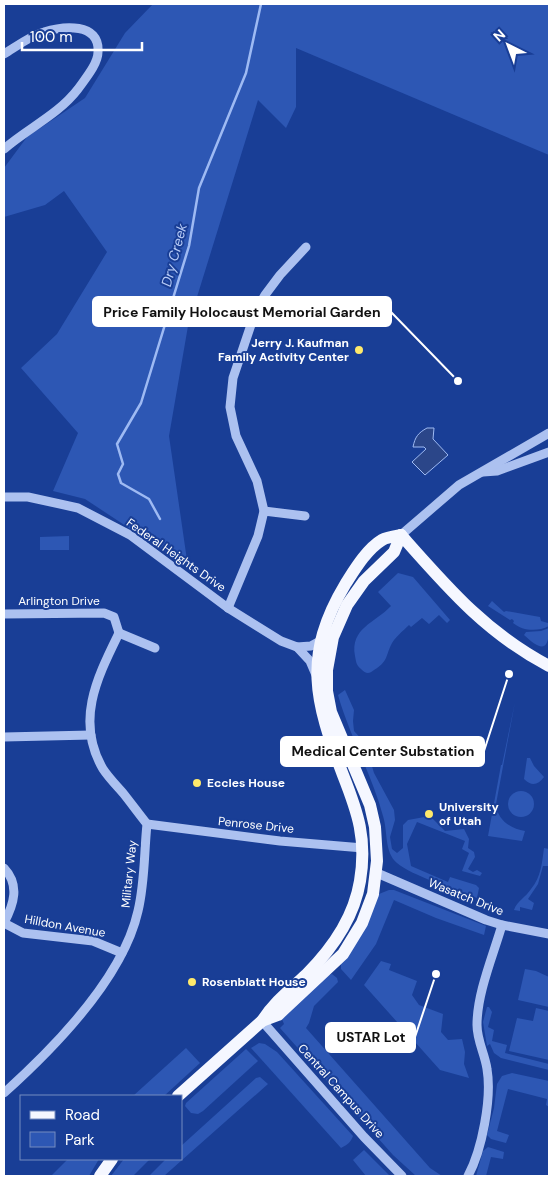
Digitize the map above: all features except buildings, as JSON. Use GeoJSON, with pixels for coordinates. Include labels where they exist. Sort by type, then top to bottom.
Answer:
{"type":"FeatureCollection","features":[{"type":"Feature","properties":{"kind":"main road"},"geometry":{"type":"LineString","coordinates":[[343,929],[359,889],[363,848],[361,826],[326,729],[318,695],[317,676],[322,640],[335,604],[358,566],[383,540],[400,535]]}},
{"type":"Feature","properties":{"kind":"main road"},"geometry":{"type":"LineString","coordinates":[[400,535],[451,591],[487,626],[525,653],[549,666]]}},
{"type":"Feature","properties":{"kind":"main road"},"geometry":{"type":"LineString","coordinates":[[262,1021],[278,1015],[343,954],[365,918],[373,894],[377,873],[378,848],[374,818],[335,724],[329,702],[327,670],[333,637],[347,605],[364,581],[394,552],[400,535]]}},
{"type":"Feature","properties":{"kind":"main road"},"geometry":{"type":"LineString","coordinates":[[356,810],[364,820],[368,832],[371,860],[377,873]]}},
{"type":"Feature","properties":{"kind":"main road"},"geometry":{"type":"LineString","coordinates":[[179,1095],[262,1021],[270,1007],[319,961],[343,929],[358,913],[369,883],[377,873]]}},
{"type":"Feature","properties":{"kind":"main road"},"geometry":{"type":"LineString","coordinates":[[100,1176],[111,1160]]}},
{"type":"Feature","properties":{"kind":"street"},"geometry":{"type":"LineString","coordinates":[[4,54],[38,34],[50,30],[70,28],[82,28],[91,34],[98,45],[94,64],[66,103],[4,149]]}},
{"type":"Feature","properties":{"kind":"street"},"geometry":{"type":"LineString","coordinates":[[228,608],[258,536],[264,511],[257,481],[236,436],[230,407],[233,378],[255,313],[265,295],[306,248]]}},
{"type":"Feature","properties":{"kind":"street"},"geometry":{"type":"LineString","coordinates":[[400,535],[449,492],[549,433]]}},
{"type":"Feature","properties":{"kind":"street"},"geometry":{"type":"LineString","coordinates":[[482,472],[497,472],[549,452]]}},
{"type":"Feature","properties":{"kind":"street","name":"Federal Heights Drive"},"geometry":{"type":"LineString","coordinates":[[4,497],[28,497],[78,508],[130,535],[228,608],[281,641],[297,647],[310,661],[317,676]]}},
{"type":"Feature","properties":{"kind":"street"},"geometry":{"type":"LineString","coordinates":[[264,511],[305,516]]}},
{"type":"Feature","properties":{"kind":"street","name":"Arlington Drive"},"geometry":{"type":"LineString","coordinates":[[4,614],[99,612],[114,617],[118,625],[119,634]]}},
{"type":"Feature","properties":{"kind":"street"},"geometry":{"type":"LineString","coordinates":[[119,634],[154,648]]}},
{"type":"Feature","properties":{"kind":"street","name":"Military Way"},"geometry":{"type":"LineString","coordinates":[[4,1092],[49,1049],[79,1015],[111,973],[122,953],[138,913],[143,882],[147,824],[104,770],[91,735],[90,709],[96,684],[119,634]]}},
{"type":"Feature","properties":{"kind":"street"},"geometry":{"type":"LineString","coordinates":[[297,647],[310,646],[322,640]]}},
{"type":"Feature","properties":{"kind":"street"},"geometry":{"type":"LineString","coordinates":[[4,737],[91,735]]}},
{"type":"Feature","properties":{"kind":"street","name":"Penrose Drive"},"geometry":{"type":"LineString","coordinates":[[147,824],[280,841],[363,848]]}},
{"type":"Feature","properties":{"kind":"street"},"geometry":{"type":"LineString","coordinates":[[4,868],[12,880],[14,893],[11,908],[4,923]]}},
{"type":"Feature","properties":{"kind":"street","name":"Wasatch Drive"},"geometry":{"type":"LineString","coordinates":[[377,873],[502,925],[549,934]]}},
{"type":"Feature","properties":{"kind":"street","name":"Hilldon Avenue"},"geometry":{"type":"LineString","coordinates":[[4,923],[24,933],[93,942],[122,953]]}},
{"type":"Feature","properties":{"kind":"street"},"geometry":{"type":"LineString","coordinates":[[468,1176],[480,1140],[489,1096],[487,1066],[477,1031],[478,1010],[502,925]]}},
{"type":"Feature","properties":{"kind":"street","name":"Central Campus Drive"},"geometry":{"type":"LineString","coordinates":[[262,1021],[364,1137],[402,1176]]}},
{"type":"Feature","properties":{"kind":"green space"},"geometry":{"type":"Polygon","coordinates":[[[153,4],[549,4],[549,155],[296,48],[296,107],[286,128],[258,100],[188,326],[169,436],[188,567],[85,499],[53,491],[78,433],[21,368],[57,334],[107,252],[64,191],[45,205],[4,217],[4,168],[27,137],[85,98],[125,33],[153,4]]]}},
{"type":"Feature","properties":{"kind":"green space"},"geometry":{"type":"Polygon","coordinates":[[[69,536],[69,550],[40,550],[40,537],[69,536]]]}},
{"type":"Feature","properties":{"kind":"green space"},"geometry":{"type":"Polygon","coordinates":[[[398,573],[413,577],[450,620],[447,623],[439,615],[429,624],[422,618],[411,627],[409,625],[392,642],[386,659],[382,664],[371,672],[366,673],[359,667],[356,661],[354,647],[356,639],[365,627],[391,606],[378,592],[398,573]]]}},
{"type":"Feature","properties":{"kind":"green space"},"geometry":{"type":"Polygon","coordinates":[[[492,601],[504,612],[540,617],[541,621],[548,623],[549,626],[535,630],[521,628],[513,623],[512,619],[510,620],[488,606],[492,601]]]}},
{"type":"Feature","properties":{"kind":"green space"},"geometry":{"type":"Polygon","coordinates":[[[549,628],[545,646],[538,646],[524,635],[526,632],[541,631],[549,628]]]}},
{"type":"Feature","properties":{"kind":"green space"},"geometry":{"type":"Polygon","coordinates":[[[345,690],[354,710],[354,731],[365,743],[374,773],[394,810],[395,820],[390,837],[392,849],[397,853],[403,848],[403,825],[408,820],[430,816],[445,831],[464,829],[469,839],[468,848],[474,852],[475,857],[468,869],[473,872],[477,870],[482,873],[480,876],[462,871],[469,853],[462,849],[465,841],[417,822],[407,844],[411,866],[448,882],[450,877],[476,885],[479,888],[477,898],[403,868],[393,858],[388,847],[385,822],[378,801],[338,695],[345,690]]]}},
{"type":"Feature","properties":{"kind":"green space"},"geometry":{"type":"Polygon","coordinates":[[[515,702],[496,804],[499,815],[506,823],[525,831],[522,841],[488,836],[515,702]]]}},
{"type":"Feature","properties":{"kind":"green space"},"geometry":{"type":"Polygon","coordinates":[[[527,758],[530,758],[534,766],[544,777],[535,784],[524,779],[527,758]]]}},
{"type":"Feature","properties":{"kind":"green space"},"geometry":{"type":"Polygon","coordinates":[[[521,791],[530,795],[534,804],[530,813],[521,817],[512,813],[508,804],[512,795],[521,791]]]}},
{"type":"Feature","properties":{"kind":"green space"},"geometry":{"type":"Polygon","coordinates":[[[544,848],[549,849],[549,866],[543,866],[538,884],[528,899],[534,903],[532,910],[520,907],[520,911],[514,910],[537,880],[544,848]]]}},
{"type":"Feature","properties":{"kind":"green space"},"geometry":{"type":"Polygon","coordinates":[[[394,890],[486,926],[484,935],[436,918],[394,900],[376,944],[351,980],[341,969],[341,963],[379,894],[394,890]]]}},
{"type":"Feature","properties":{"kind":"green space"},"geometry":{"type":"Polygon","coordinates":[[[381,961],[391,964],[389,970],[417,981],[412,995],[419,1005],[443,1014],[441,1032],[448,1040],[462,1039],[465,1052],[464,1064],[469,1078],[440,1070],[364,985],[381,961]]]}},
{"type":"Feature","properties":{"kind":"green space"},"geometry":{"type":"Polygon","coordinates":[[[525,969],[536,971],[549,977],[549,1007],[518,1000],[525,969]]]}},
{"type":"Feature","properties":{"kind":"green space"},"geometry":{"type":"Polygon","coordinates":[[[332,974],[337,978],[338,982],[314,1006],[306,1028],[430,1168],[442,1176],[416,1176],[393,1155],[280,1028],[284,1024],[282,1019],[332,974]]]}},
{"type":"Feature","properties":{"kind":"green space"},"geometry":{"type":"Polygon","coordinates":[[[487,1007],[492,1012],[488,1027],[494,1030],[492,1041],[507,1045],[505,1053],[549,1064],[549,1070],[501,1058],[494,1053],[490,1044],[487,1046],[483,1022],[487,1007]]]}},
{"type":"Feature","properties":{"kind":"green space"},"geometry":{"type":"Polygon","coordinates":[[[536,1008],[549,1011],[549,1060],[509,1051],[517,1018],[533,1021],[536,1008]]]}},
{"type":"Feature","properties":{"kind":"green space"},"geometry":{"type":"Polygon","coordinates":[[[259,1043],[265,1044],[277,1052],[353,1136],[349,1143],[341,1148],[251,1048],[259,1043]]]}},
{"type":"Feature","properties":{"kind":"green space"},"geometry":{"type":"Polygon","coordinates":[[[186,1048],[200,1063],[165,1095],[134,1095],[186,1048]]]}},
{"type":"Feature","properties":{"kind":"green space"},"geometry":{"type":"Polygon","coordinates":[[[246,1049],[258,1061],[203,1111],[198,1114],[191,1113],[185,1106],[186,1103],[246,1049]]]}},
{"type":"Feature","properties":{"kind":"green space"},"geometry":{"type":"Polygon","coordinates":[[[512,1073],[549,1081],[549,1107],[546,1105],[547,1099],[508,1089],[497,1131],[509,1135],[506,1143],[491,1139],[487,1135],[494,1108],[497,1084],[502,1076],[512,1073]]]}},
{"type":"Feature","properties":{"kind":"green space"},"geometry":{"type":"Polygon","coordinates":[[[260,1077],[268,1084],[164,1176],[149,1176],[165,1160],[182,1160],[182,1145],[256,1078],[260,1077]]]}},
{"type":"Feature","properties":{"kind":"green space"},"geometry":{"type":"Polygon","coordinates":[[[488,1147],[504,1152],[503,1159],[491,1157],[486,1176],[476,1176],[483,1151],[488,1147]]]}},
{"type":"Feature","properties":{"kind":"green space"},"geometry":{"type":"Polygon","coordinates":[[[364,1150],[390,1176],[366,1176],[353,1160],[364,1150]]]}},
{"type":"Feature","properties":{"kind":"green space"},"geometry":{"type":"Polygon","coordinates":[[[67,1160],[98,1160],[89,1176],[51,1176],[67,1160]]]}},
{"type":"Feature","properties":{"kind":"green space"},"geometry":{"type":"Polygon","coordinates":[[[123,1160],[149,1160],[133,1176],[111,1176],[123,1160]]]}},
{"type":"Feature","properties":{"kind":"shaded area"},"geometry":{"type":"Polygon","coordinates":[[[427,428],[434,428],[433,439],[448,455],[425,475],[412,462],[426,449],[424,447],[413,447],[417,436],[427,428]]]}},
{"type":"Feature","properties":{"kind":"waterway","name":"Dry Creek"},"geometry":{"type":"LineString","coordinates":[[160,519],[149,499],[121,483],[118,474],[123,464],[117,444],[141,403],[189,246],[199,188],[246,73],[261,4]]}},
{"type":"Feature","properties":{"kind":"place","name":"Jerry J. Kaufman Family Activity Center"},"geometry":{"type":"Point","coordinates":[359,350]}},
{"type":"Feature","properties":{"kind":"place","name":"Price Family Holocaust Memorial Garden"},"geometry":{"type":"Point","coordinates":[458,381]}},
{"type":"Feature","properties":{"kind":"place","name":"Medical Center Substation"},"geometry":{"type":"Point","coordinates":[509,674]}},
{"type":"Feature","properties":{"kind":"place","name":"Eccles House"},"geometry":{"type":"Point","coordinates":[197,783]}},
{"type":"Feature","properties":{"kind":"place","name":"University of Utah"},"geometry":{"type":"Point","coordinates":[429,814]}},
{"type":"Feature","properties":{"kind":"place","name":"USTAR Lot"},"geometry":{"type":"Point","coordinates":[436,974]}},
{"type":"Feature","properties":{"kind":"place","name":"Rosenblatt House"},"geometry":{"type":"Point","coordinates":[192,982]}}]}
